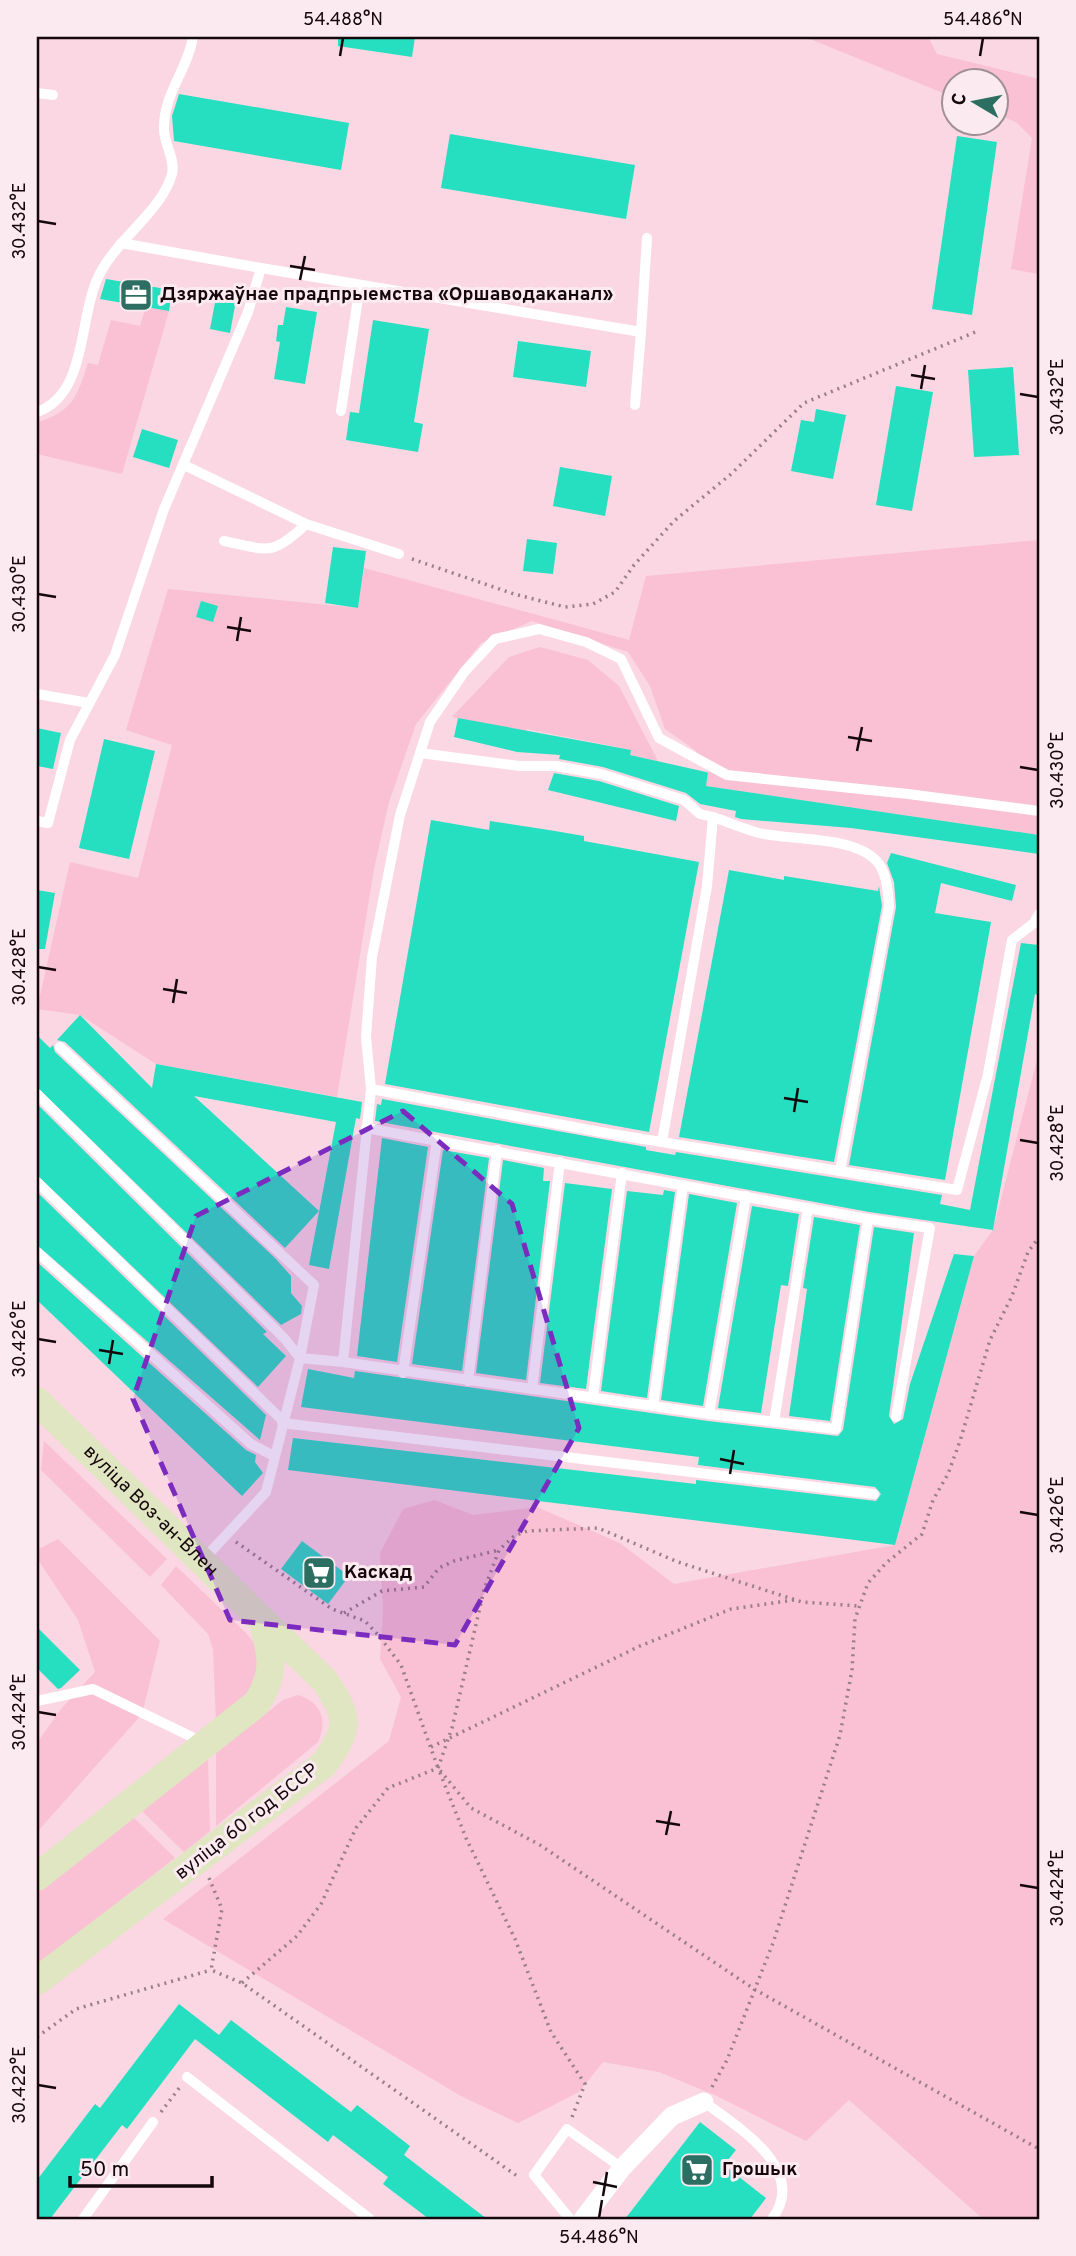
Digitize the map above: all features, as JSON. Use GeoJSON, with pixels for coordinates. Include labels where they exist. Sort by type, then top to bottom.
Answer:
{"type":"FeatureCollection","features":[{"type":"Feature","properties":{"kind":"main road","name":"вуліца Воз-ан-Влен"},"geometry":{"type":"LineString","coordinates":[[37,1401],[263,1622]]}},
{"type":"Feature","properties":{"kind":"main road"},"geometry":{"type":"LineString","coordinates":[[37,1877],[257,1703],[270,1682],[272,1655],[263,1622]]}},
{"type":"Feature","properties":{"kind":"main road","name":"вуліца 60 год БССР"},"geometry":{"type":"LineString","coordinates":[[37,1981],[324,1764],[343,1738],[344,1711],[325,1681],[263,1622]]}},
{"type":"Feature","properties":{"kind":"street"},"geometry":{"type":"LineString","coordinates":[[583,2219],[622,2168],[673,2116],[704,2102]]}},
{"type":"Feature","properties":{"kind":"lane"},"geometry":{"type":"LineString","coordinates":[[37,412],[61,398],[73,374],[94,287],[103,263],[163,194],[174,172],[163,131],[164,109],[193,37]]}},
{"type":"Feature","properties":{"kind":"lane"},"geometry":{"type":"LineString","coordinates":[[37,93],[53,95]]}},
{"type":"Feature","properties":{"kind":"lane"},"geometry":{"type":"LineString","coordinates":[[635,405],[647,238]]}},
{"type":"Feature","properties":{"kind":"lane"},"geometry":{"type":"LineString","coordinates":[[121,243],[641,332]]}},
{"type":"Feature","properties":{"kind":"lane"},"geometry":{"type":"LineString","coordinates":[[37,821],[48,823],[70,740],[115,655],[164,509],[248,312],[261,268]]}},
{"type":"Feature","properties":{"kind":"lane"},"geometry":{"type":"LineString","coordinates":[[341,411],[360,285]]}},
{"type":"Feature","properties":{"kind":"lane"},"geometry":{"type":"LineString","coordinates":[[184,465],[306,524],[399,554]]}},
{"type":"Feature","properties":{"kind":"lane"},"geometry":{"type":"LineString","coordinates":[[224,541],[265,550],[283,547],[306,524]]}},
{"type":"Feature","properties":{"kind":"lane"},"geometry":{"type":"LineString","coordinates":[[343,1362],[371,1089],[366,1037],[372,957],[400,815],[430,722],[465,671],[495,639],[539,629],[586,642],[621,659],[659,738],[727,775],[1039,811]]}},
{"type":"Feature","properties":{"kind":"lane"},"geometry":{"type":"LineString","coordinates":[[37,694],[89,703]]}},
{"type":"Feature","properties":{"kind":"lane"},"geometry":{"type":"LineString","coordinates":[[420,754],[520,766],[556,765],[600,774],[684,800],[700,814],[760,834],[825,841],[858,849],[878,863],[888,887],[889,905],[840,1171]]}},
{"type":"Feature","properties":{"kind":"lane"},"geometry":{"type":"LineString","coordinates":[[662,1142],[707,886],[713,817]]}},
{"type":"Feature","properties":{"kind":"lane"},"geometry":{"type":"LineString","coordinates":[[371,1089],[662,1142],[957,1191],[988,1074],[1012,940],[1034,923],[1039,914]]}},
{"type":"Feature","properties":{"kind":"lane"},"geometry":{"type":"LineString","coordinates":[[60,1047],[314,1285],[300,1358],[265,1492],[202,1560]]}},
{"type":"Feature","properties":{"kind":"lane"},"geometry":{"type":"LineString","coordinates":[[37,1094],[285,1339],[300,1358],[836,1429],[868,1219]]}},
{"type":"Feature","properties":{"kind":"lane"},"geometry":{"type":"LineString","coordinates":[[366,1128],[929,1228],[896,1418]]}},
{"type":"Feature","properties":{"kind":"lane"},"geometry":{"type":"LineString","coordinates":[[404,1373],[437,1140]]}},
{"type":"Feature","properties":{"kind":"lane"},"geometry":{"type":"LineString","coordinates":[[468,1381],[497,1150]]}},
{"type":"Feature","properties":{"kind":"lane"},"geometry":{"type":"LineString","coordinates":[[532,1389],[560,1162]]}},
{"type":"Feature","properties":{"kind":"lane"},"geometry":{"type":"LineString","coordinates":[[593,1396],[622,1173]]}},
{"type":"Feature","properties":{"kind":"lane"},"geometry":{"type":"LineString","coordinates":[[37,1182],[282,1422],[874,1494]]}},
{"type":"Feature","properties":{"kind":"lane"},"geometry":{"type":"LineString","coordinates":[[653,1406],[683,1185]]}},
{"type":"Feature","properties":{"kind":"lane"},"geometry":{"type":"LineString","coordinates":[[709,1414],[746,1196]]}},
{"type":"Feature","properties":{"kind":"lane"},"geometry":{"type":"LineString","coordinates":[[774,1422],[808,1208]]}},
{"type":"Feature","properties":{"kind":"lane"},"geometry":{"type":"LineString","coordinates":[[37,1252],[251,1444],[274,1456]]}},
{"type":"Feature","properties":{"kind":"lane"},"geometry":{"type":"LineString","coordinates":[[37,1701],[93,1689],[192,1737]]}},
{"type":"Feature","properties":{"kind":"lane"},"geometry":{"type":"LineString","coordinates":[[187,2077],[370,2219]]}},
{"type":"Feature","properties":{"kind":"lane"},"geometry":{"type":"LineString","coordinates":[[704,2102],[760,2143],[782,2184],[782,2206],[772,2219]]}},
{"type":"Feature","properties":{"kind":"lane"},"geometry":{"type":"LineString","coordinates":[[83,2219],[153,2122]]}},
{"type":"Feature","properties":{"kind":"lane"},"geometry":{"type":"LineString","coordinates":[[570,2219],[534,2175],[567,2129],[622,2168]]}},
{"type":"Feature","properties":{"kind":"path"},"geometry":{"type":"LineString","coordinates":[[399,554],[514,594],[565,607],[593,604],[615,592],[634,565],[674,521],[731,474],[804,403],[978,331]]}},
{"type":"Feature","properties":{"kind":"path"},"geometry":{"type":"LineString","coordinates":[[704,2102],[727,2060],[773,1943],[840,1735],[859,1606],[867,1583],[886,1563],[922,1534],[933,1500],[948,1474],[960,1441],[995,1329],[1012,1296],[1028,1252],[1039,1237]]}},
{"type":"Feature","properties":{"kind":"path"},"geometry":{"type":"LineString","coordinates":[[242,1983],[298,1936],[341,1866],[356,1828],[388,1788],[438,1768],[449,1738],[481,1601],[499,1550],[513,1536],[527,1531],[598,1528],[678,1562],[796,1600],[859,1606]]}},
{"type":"Feature","properties":{"kind":"path"},"geometry":{"type":"LineString","coordinates":[[226,1534],[332,1609],[365,1621],[401,1665],[466,1839],[515,1939],[551,2032],[585,2084],[567,2129]]}},
{"type":"Feature","properties":{"kind":"path"},"geometry":{"type":"LineString","coordinates":[[344,1613],[382,1591],[424,1587],[439,1568],[454,1561],[499,1550]]}},
{"type":"Feature","properties":{"kind":"path"},"geometry":{"type":"LineString","coordinates":[[431,1747],[640,1646],[732,1609],[796,1600]]}},
{"type":"Feature","properties":{"kind":"path"},"geometry":{"type":"LineString","coordinates":[[438,1768],[471,1808],[540,1845],[754,1989],[1039,2149]]}},
{"type":"Feature","properties":{"kind":"path"},"geometry":{"type":"LineString","coordinates":[[208,1873],[222,1909],[211,1970]]}},
{"type":"Feature","properties":{"kind":"path"},"geometry":{"type":"LineString","coordinates":[[37,2037],[76,2009],[211,1970],[242,1983],[530,2185]]}},
{"type":"Feature","properties":{"kind":"path"},"geometry":{"type":"LineString","coordinates":[[153,2122],[187,2077]]}},
{"type":"Feature","properties":{"kind":"highlighted area"},"geometry":{"type":"Polygon","coordinates":[[[403,1111],[512,1204],[579,1428],[455,1645],[230,1620],[133,1399],[196,1216],[403,1111]]]}},
{"type":"Feature","properties":{"kind":"shaded area"},"geometry":{"type":"Polygon","coordinates":[[[805,37],[928,37],[937,54],[986,66],[940,66],[940,92],[805,37]]]}},
{"type":"Feature","properties":{"kind":"shaded area"},"geometry":{"type":"Polygon","coordinates":[[[1010,72],[1039,79],[1039,274],[1011,269],[1032,138],[1010,120],[1010,72]]]}},
{"type":"Feature","properties":{"kind":"shaded area"},"geometry":{"type":"Polygon","coordinates":[[[146,307],[169,311],[122,474],[37,454],[37,422],[58,413],[72,401],[88,363],[98,365],[111,320],[140,326],[146,307]]]}},
{"type":"Feature","properties":{"kind":"shaded area"},"geometry":{"type":"Polygon","coordinates":[[[1039,540],[1039,835],[706,786],[708,772],[695,750],[665,729],[650,686],[628,652],[532,621],[481,643],[416,724],[389,802],[374,869],[337,1097],[156,1064],[80,1015],[37,1009],[70,862],[138,878],[172,745],[126,730],[168,589],[358,608],[364,568],[629,640],[646,576],[1039,540]]]}},
{"type":"Feature","properties":{"kind":"shaded area"},"geometry":{"type":"Polygon","coordinates":[[[540,647],[588,660],[619,686],[658,761],[630,755],[631,750],[452,717],[509,657],[540,647]]]}},
{"type":"Feature","properties":{"kind":"shaded area"},"geometry":{"type":"Polygon","coordinates":[[[1039,1052],[1039,2219],[983,2219],[849,2100],[806,2141],[717,2096],[659,2072],[603,2062],[579,2092],[518,2123],[461,2096],[163,1919],[389,1741],[401,1697],[380,1659],[383,1611],[380,1553],[403,1509],[434,1500],[473,1515],[537,1507],[620,1543],[674,1584],[895,1545],[974,1256],[993,1230],[1039,1052]]]}},
{"type":"Feature","properties":{"kind":"shaded area"},"geometry":{"type":"Polygon","coordinates":[[[44,1441],[167,1559],[150,1577],[41,1470],[44,1441]]]}},
{"type":"Feature","properties":{"kind":"shaded area"},"geometry":{"type":"Polygon","coordinates":[[[58,1539],[160,1641],[142,1714],[37,1832],[37,1743],[61,1709],[95,1672],[78,1620],[37,1558],[37,1550],[58,1539]]]}},
{"type":"Feature","properties":{"kind":"shaded area"},"geometry":{"type":"Polygon","coordinates":[[[176,1566],[246,1633],[258,1648],[261,1679],[216,1724],[213,1649],[208,1634],[161,1585],[176,1566]]]}},
{"type":"Feature","properties":{"kind":"shaded area"},"geometry":{"type":"Polygon","coordinates":[[[298,1695],[312,1702],[320,1713],[322,1727],[318,1742],[216,1826],[216,1753],[283,1700],[298,1695]]]}},
{"type":"Feature","properties":{"kind":"shaded area"},"geometry":{"type":"Polygon","coordinates":[[[208,1759],[210,1831],[184,1852],[142,1811],[208,1759]]]}},
{"type":"Feature","properties":{"kind":"shaded area"},"geometry":{"type":"Polygon","coordinates":[[[134,1818],[175,1858],[37,1965],[37,1890],[134,1818]]]}},
{"type":"Feature","properties":{"kind":"building"},"geometry":{"type":"Polygon","coordinates":[[[338,37],[415,37],[412,57],[338,46],[338,37]]]}},
{"type":"Feature","properties":{"kind":"building"},"geometry":{"type":"Polygon","coordinates":[[[179,94],[349,123],[341,170],[174,141],[172,116],[179,94]]]}},
{"type":"Feature","properties":{"kind":"building"},"geometry":{"type":"Polygon","coordinates":[[[450,134],[635,165],[626,219],[441,188],[450,134]]]}},
{"type":"Feature","properties":{"kind":"building"},"geometry":{"type":"Polygon","coordinates":[[[957,136],[997,142],[972,315],[932,309],[957,136]]]}},
{"type":"Feature","properties":{"kind":"building","name":"Дзяржаўнае прадпрыемства «Оршаводаканал»"},"geometry":{"type":"Polygon","coordinates":[[[106,279],[172,290],[169,311],[100,299],[106,279]]]}},
{"type":"Feature","properties":{"kind":"building"},"geometry":{"type":"Polygon","coordinates":[[[216,297],[236,300],[230,333],[210,329],[216,297]]]}},
{"type":"Feature","properties":{"kind":"building"},"geometry":{"type":"Polygon","coordinates":[[[286,307],[317,312],[305,384],[274,379],[280,342],[276,341],[278,325],[283,325],[286,307]]]}},
{"type":"Feature","properties":{"kind":"building"},"geometry":{"type":"Polygon","coordinates":[[[373,320],[429,329],[414,422],[423,424],[418,452],[346,440],[350,412],[359,413],[373,320]]]}},
{"type":"Feature","properties":{"kind":"building"},"geometry":{"type":"Polygon","coordinates":[[[518,341],[591,351],[586,387],[513,377],[518,341]]]}},
{"type":"Feature","properties":{"kind":"building"},"geometry":{"type":"Polygon","coordinates":[[[1013,367],[1019,455],[974,457],[968,370],[1013,367]]]}},
{"type":"Feature","properties":{"kind":"building"},"geometry":{"type":"Polygon","coordinates":[[[896,386],[933,392],[912,511],[876,505],[896,386]]]}},
{"type":"Feature","properties":{"kind":"building"},"geometry":{"type":"Polygon","coordinates":[[[816,409],[846,415],[833,479],[791,471],[801,420],[814,422],[816,409]]]}},
{"type":"Feature","properties":{"kind":"building"},"geometry":{"type":"Polygon","coordinates":[[[142,429],[178,440],[169,468],[133,457],[142,429]]]}},
{"type":"Feature","properties":{"kind":"building"},"geometry":{"type":"Polygon","coordinates":[[[560,467],[612,476],[605,516],[553,506],[560,467]]]}},
{"type":"Feature","properties":{"kind":"building"},"geometry":{"type":"Polygon","coordinates":[[[527,539],[557,543],[553,574],[523,571],[527,539]]]}},
{"type":"Feature","properties":{"kind":"building"},"geometry":{"type":"Polygon","coordinates":[[[333,547],[366,551],[358,608],[325,603],[333,547]]]}},
{"type":"Feature","properties":{"kind":"building"},"geometry":{"type":"Polygon","coordinates":[[[201,601],[218,606],[213,622],[196,617],[201,601]]]}},
{"type":"Feature","properties":{"kind":"building"},"geometry":{"type":"Polygon","coordinates":[[[458,718],[631,750],[630,755],[706,772],[706,786],[1039,835],[1039,854],[851,828],[741,819],[735,817],[736,811],[700,804],[686,793],[603,767],[559,759],[560,755],[517,752],[454,737],[458,718]]]}},
{"type":"Feature","properties":{"kind":"building"},"geometry":{"type":"Polygon","coordinates":[[[37,728],[61,733],[53,769],[37,766],[37,728]]]}},
{"type":"Feature","properties":{"kind":"building"},"geometry":{"type":"Polygon","coordinates":[[[104,739],[155,751],[129,859],[79,848],[104,739]]]}},
{"type":"Feature","properties":{"kind":"building"},"geometry":{"type":"Polygon","coordinates":[[[554,773],[599,781],[679,806],[676,821],[548,790],[554,773]]]}},
{"type":"Feature","properties":{"kind":"building"},"geometry":{"type":"Polygon","coordinates":[[[431,820],[489,830],[490,821],[549,830],[584,836],[584,841],[699,862],[649,1132],[385,1084],[431,820]]]}},
{"type":"Feature","properties":{"kind":"building"},"geometry":{"type":"Polygon","coordinates":[[[891,853],[1016,885],[1012,901],[941,883],[935,913],[991,922],[945,1180],[849,1165],[896,907],[894,882],[887,863],[891,853]]]}},
{"type":"Feature","properties":{"kind":"building"},"geometry":{"type":"Polygon","coordinates":[[[729,870],[784,880],[784,876],[878,891],[879,886],[882,906],[834,1162],[679,1137],[729,870]]]}},
{"type":"Feature","properties":{"kind":"building"},"geometry":{"type":"Polygon","coordinates":[[[37,890],[55,893],[45,949],[37,949],[37,890]]]}},
{"type":"Feature","properties":{"kind":"building"},"geometry":{"type":"Polygon","coordinates":[[[1021,943],[1039,945],[1039,995],[1035,994],[993,1230],[869,1212],[375,1121],[377,1104],[381,1105],[382,1099],[646,1147],[646,1150],[675,1155],[676,1152],[942,1195],[940,1204],[970,1210],[1021,943]]]}},
{"type":"Feature","properties":{"kind":"building"},"geometry":{"type":"Polygon","coordinates":[[[80,1015],[152,1088],[156,1064],[362,1102],[360,1119],[356,1118],[329,1269],[309,1265],[336,1122],[194,1096],[319,1211],[285,1248],[65,1042],[57,1040],[80,1015]]]}},
{"type":"Feature","properties":{"kind":"building"},"geometry":{"type":"Polygon","coordinates":[[[37,1035],[50,1048],[53,1045],[55,1052],[275,1258],[291,1276],[291,1293],[302,1306],[301,1314],[281,1325],[37,1087],[37,1035]]]}},
{"type":"Feature","properties":{"kind":"building"},"geometry":{"type":"Polygon","coordinates":[[[37,1104],[267,1332],[263,1334],[286,1356],[258,1387],[37,1175],[37,1104]]]}},
{"type":"Feature","properties":{"kind":"building"},"geometry":{"type":"Polygon","coordinates":[[[382,1138],[428,1147],[397,1362],[357,1356],[382,1138]]]}},
{"type":"Feature","properties":{"kind":"building"},"geometry":{"type":"Polygon","coordinates":[[[443,1150],[489,1158],[462,1371],[412,1364],[443,1150]]]}},
{"type":"Feature","properties":{"kind":"building"},"geometry":{"type":"Polygon","coordinates":[[[503,1160],[544,1168],[543,1181],[550,1181],[526,1380],[476,1373],[503,1160]]]}},
{"type":"Feature","properties":{"kind":"building"},"geometry":{"type":"Polygon","coordinates":[[[565,1183],[612,1189],[586,1389],[540,1383],[565,1183]]]}},
{"type":"Feature","properties":{"kind":"building"},"geometry":{"type":"Polygon","coordinates":[[[664,1190],[675,1192],[647,1398],[601,1391],[627,1191],[663,1195],[664,1190]]]}},
{"type":"Feature","properties":{"kind":"building"},"geometry":{"type":"Polygon","coordinates":[[[37,1192],[266,1415],[260,1440],[37,1245],[37,1192]]]}},
{"type":"Feature","properties":{"kind":"building"},"geometry":{"type":"Polygon","coordinates":[[[689,1194],[737,1203],[703,1406],[661,1400],[689,1194]]]}},
{"type":"Feature","properties":{"kind":"building"},"geometry":{"type":"Polygon","coordinates":[[[752,1206],[799,1214],[788,1286],[781,1285],[761,1413],[718,1408],[752,1206]]]}},
{"type":"Feature","properties":{"kind":"building"},"geometry":{"type":"Polygon","coordinates":[[[814,1217],[860,1225],[830,1421],[789,1416],[814,1217]]]}},
{"type":"Feature","properties":{"kind":"building"},"geometry":{"type":"Polygon","coordinates":[[[874,1227],[914,1233],[889,1416],[894,1424],[903,1419],[910,1384],[954,1254],[974,1256],[895,1545],[288,1470],[293,1438],[696,1484],[696,1480],[876,1501],[881,1494],[875,1487],[698,1465],[699,1457],[301,1407],[308,1369],[354,1378],[355,1371],[708,1421],[838,1436],[843,1430],[874,1227]]]}},
{"type":"Feature","properties":{"kind":"building"},"geometry":{"type":"Polygon","coordinates":[[[37,1262],[246,1450],[256,1455],[255,1462],[263,1473],[242,1496],[37,1300],[37,1262]]]}},
{"type":"Feature","properties":{"kind":"building"},"geometry":{"type":"Polygon","coordinates":[[[302,1541],[349,1576],[328,1604],[281,1569],[302,1541]]]}},
{"type":"Feature","properties":{"kind":"building"},"geometry":{"type":"Polygon","coordinates":[[[37,1627],[80,1670],[61,1688],[58,1689],[37,1668],[37,1627]]]}},
{"type":"Feature","properties":{"kind":"building"},"geometry":{"type":"Polygon","coordinates":[[[179,2004],[219,2035],[231,2020],[351,2112],[357,2105],[410,2146],[404,2155],[487,2219],[429,2219],[383,2184],[388,2177],[333,2135],[328,2142],[195,2039],[127,2129],[122,2125],[50,2219],[37,2219],[37,2180],[95,2104],[100,2108],[179,2004]]]}},
{"type":"Feature","properties":{"kind":"building","name":"Грошык"},"geometry":{"type":"Polygon","coordinates":[[[700,2122],[736,2150],[724,2165],[766,2198],[750,2219],[625,2219],[700,2122]]]}},
{"type":"Feature","properties":{"kind":"place","name":"Дзяржаўнае прадпрыемства «Оршаводаканал»"},"geometry":{"type":"Point","coordinates":[136,295]}},
{"type":"Feature","properties":{"kind":"place","name":"Каскад"},"geometry":{"type":"Point","coordinates":[319,1573]}},
{"type":"Feature","properties":{"kind":"place","name":"Грошык"},"geometry":{"type":"Point","coordinates":[697,2170]}}]}
